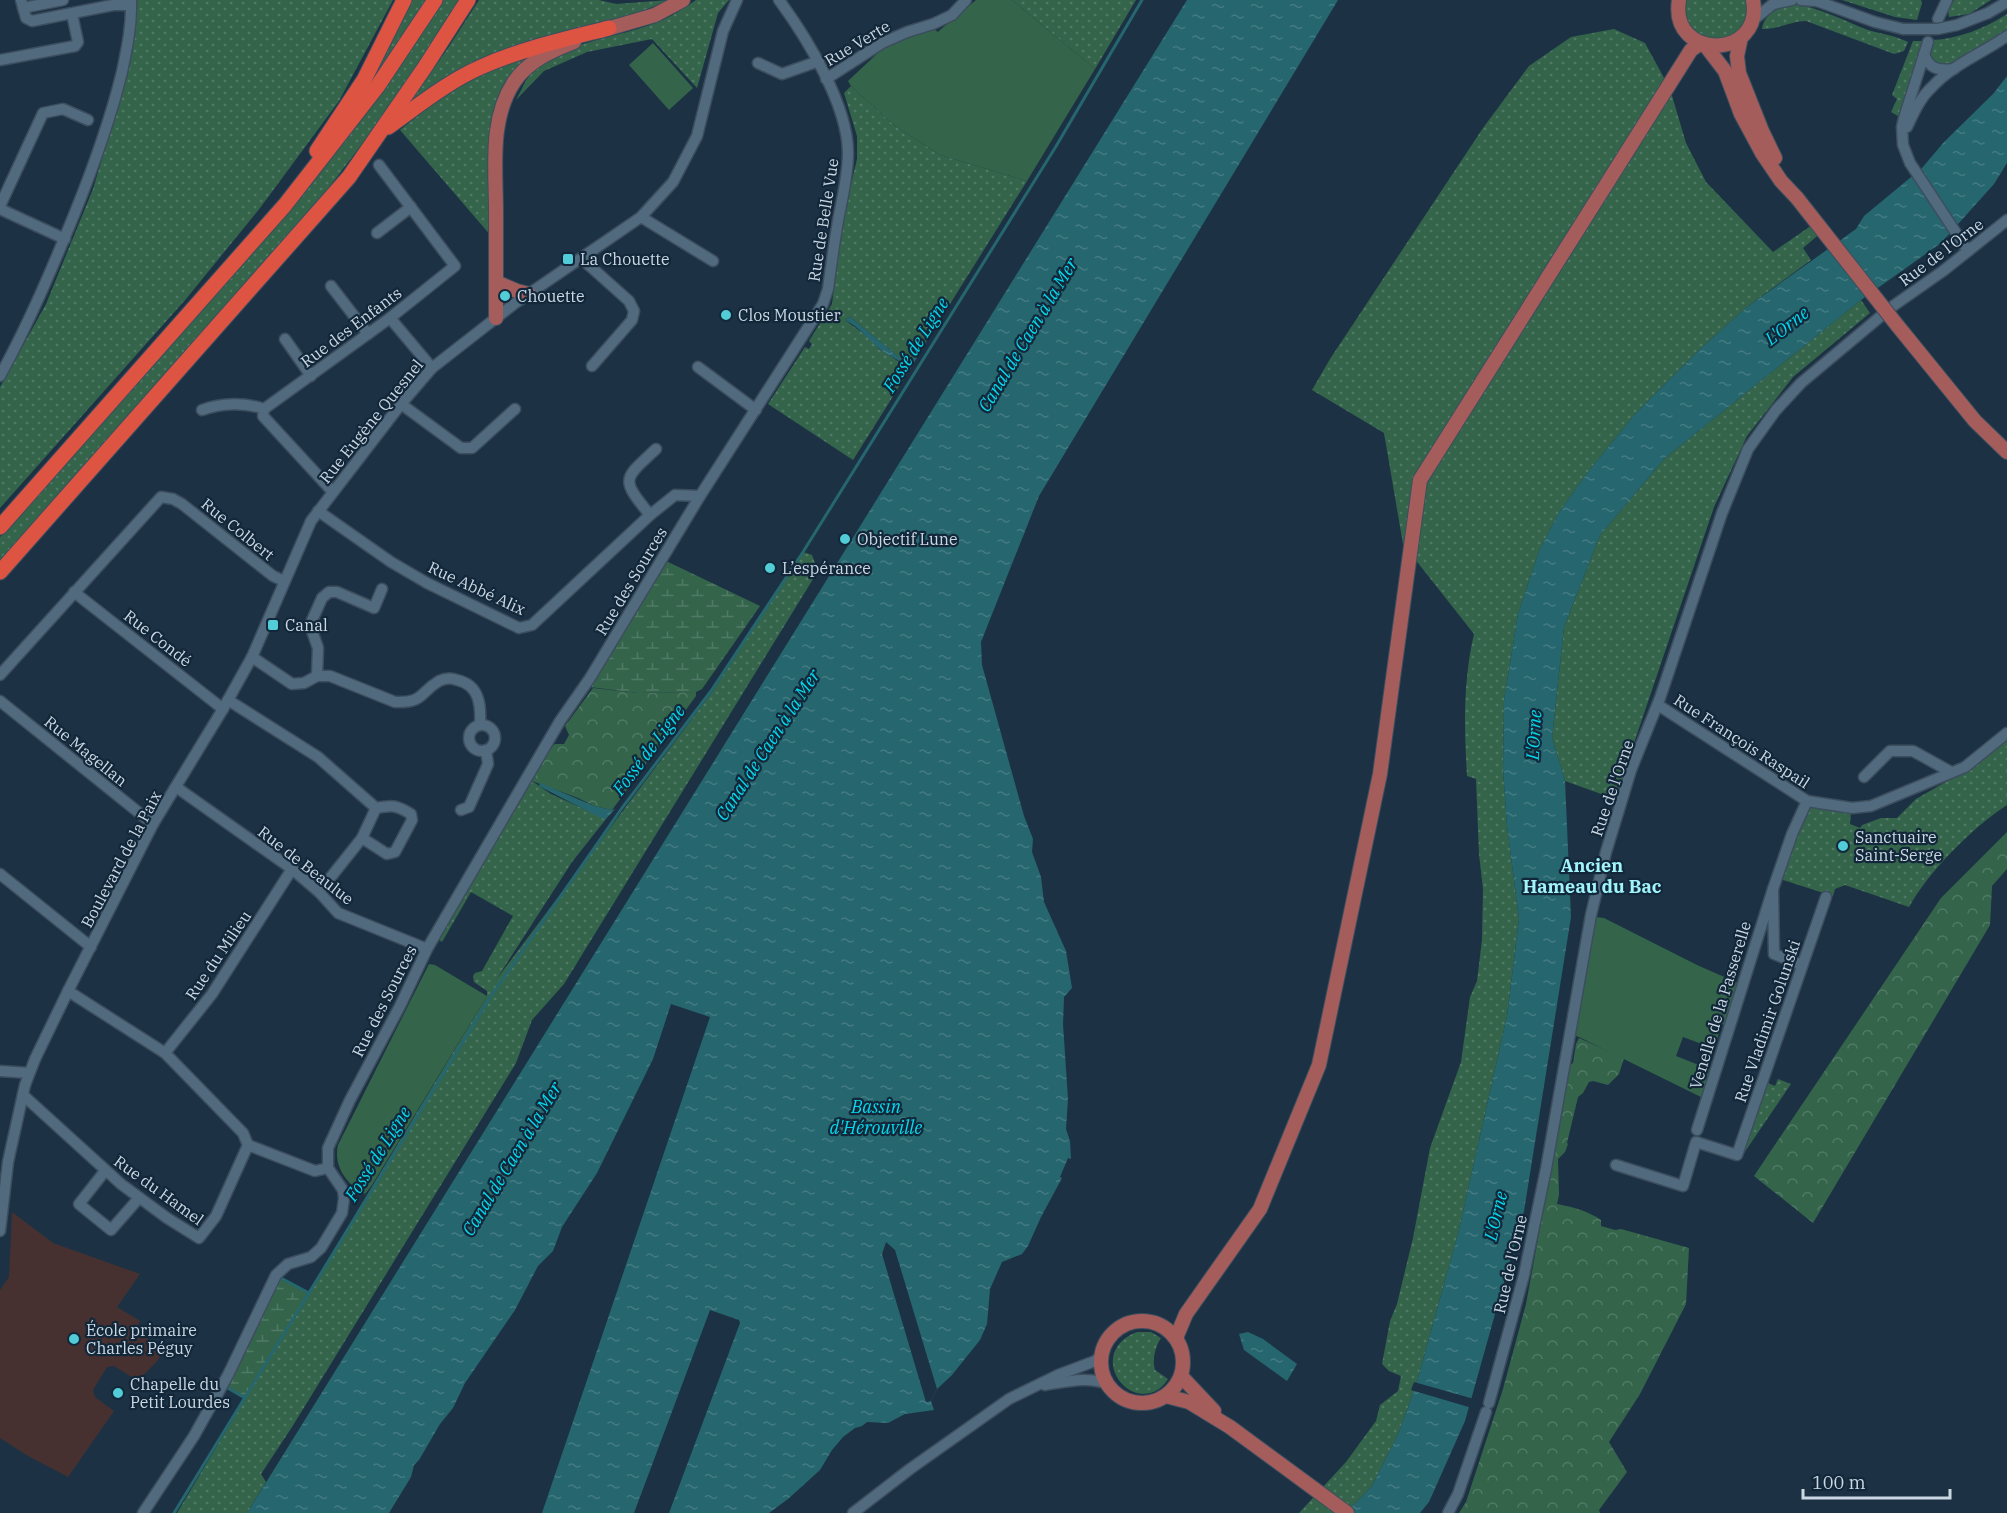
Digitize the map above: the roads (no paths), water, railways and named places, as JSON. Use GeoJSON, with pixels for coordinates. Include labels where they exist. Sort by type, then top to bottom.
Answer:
{"type":"FeatureCollection","features":[{"type":"Feature","properties":{"kind":"highway"},"geometry":{"type":"LineString","coordinates":[[305,180],[309,162],[364,80],[404,0]]}},
{"type":"Feature","properties":{"kind":"highway"},"geometry":{"type":"LineString","coordinates":[[0,527],[305,180],[377,87],[435,0]]}},
{"type":"Feature","properties":{"kind":"highway"},"geometry":{"type":"LineString","coordinates":[[0,572],[349,177],[468,0]]}},
{"type":"Feature","properties":{"kind":"highway"},"geometry":{"type":"LineString","coordinates":[[381,132],[442,89],[482,66],[522,52],[609,28]]}},
{"type":"Feature","properties":{"kind":"main road"},"geometry":{"type":"LineString","coordinates":[[496,318],[496,143],[499,117],[508,92],[521,72],[540,58],[609,28],[655,15],[683,0]]}},
{"type":"Feature","properties":{"kind":"main road"},"geometry":{"type":"LineString","coordinates":[[1679,0],[1678,9],[1681,22],[1697,44],[1719,61],[1741,114],[1762,153],[1781,181],[1975,421],[2007,452]]}},
{"type":"Feature","properties":{"kind":"main road"},"geometry":{"type":"LineString","coordinates":[[1753,0],[1752,21],[1741,37],[1737,56],[1739,73],[1762,131],[1797,198]]}},
{"type":"Feature","properties":{"kind":"main road"},"geometry":{"type":"LineString","coordinates":[[1697,44],[1724,45],[1741,37]]}},
{"type":"Feature","properties":{"kind":"main road"},"geometry":{"type":"LineString","coordinates":[[1176,1338],[1186,1314],[1260,1209],[1319,1065],[1380,774],[1420,480],[1697,44]]}},
{"type":"Feature","properties":{"kind":"main road"},"geometry":{"type":"LineString","coordinates":[[496,282],[512,290],[529,294]]}},
{"type":"Feature","properties":{"kind":"main road"},"geometry":{"type":"LineString","coordinates":[[1160,1325],[1186,1314]]}},
{"type":"Feature","properties":{"kind":"main road"},"geometry":{"type":"LineString","coordinates":[[1139,1322],[1160,1325],[1176,1338],[1183,1356],[1181,1376],[1166,1396],[1148,1403],[1130,1401],[1121,1398],[1108,1384],[1102,1370],[1102,1355],[1109,1339],[1120,1328],[1139,1322]]}},
{"type":"Feature","properties":{"kind":"main road"},"geometry":{"type":"LineString","coordinates":[[1181,1376],[1230,1427]]}},
{"type":"Feature","properties":{"kind":"main road"},"geometry":{"type":"LineString","coordinates":[[1166,1396],[1189,1402],[1230,1427],[1347,1513]]}},
{"type":"Feature","properties":{"kind":"street"},"geometry":{"type":"LineString","coordinates":[[0,376],[40,298],[97,157],[113,107],[128,42],[131,2],[113,3],[72,14],[32,21],[26,18],[22,4],[63,0]]}},
{"type":"Feature","properties":{"kind":"street","name":"Rue Eugène Quesnel"},"geometry":{"type":"LineString","coordinates":[[316,514],[401,404],[432,369],[496,318],[641,216],[673,182],[697,136],[723,31],[737,0]]}},
{"type":"Feature","properties":{"kind":"street","name":"Rue de Belle Vue"},"geometry":{"type":"LineString","coordinates":[[700,496],[823,304],[828,289],[848,152],[840,114],[819,61],[779,0]]}},
{"type":"Feature","properties":{"kind":"street","name":"Rue Verte"},"geometry":{"type":"LineString","coordinates":[[826,79],[882,43],[952,15],[966,0]]}},
{"type":"Feature","properties":{"kind":"street"},"geometry":{"type":"LineString","coordinates":[[1752,21],[1773,4],[1792,0]]}},
{"type":"Feature","properties":{"kind":"street"},"geometry":{"type":"LineString","coordinates":[[1801,0],[1815,0],[1875,22],[1903,29],[1938,29],[1957,25],[1988,13],[2007,2]]}},
{"type":"Feature","properties":{"kind":"street"},"geometry":{"type":"LineString","coordinates":[[1938,19],[1947,0]]}},
{"type":"Feature","properties":{"kind":"street"},"geometry":{"type":"LineString","coordinates":[[0,60],[75,46],[78,42],[72,14]]}},
{"type":"Feature","properties":{"kind":"street"},"geometry":{"type":"LineString","coordinates":[[1902,139],[1918,104],[1933,85],[2007,36]]}},
{"type":"Feature","properties":{"kind":"street"},"geometry":{"type":"LineString","coordinates":[[1928,42],[1904,118],[1902,139],[1905,152],[1916,174],[1968,251]]}},
{"type":"Feature","properties":{"kind":"street"},"geometry":{"type":"LineString","coordinates":[[1924,54],[1927,63],[1933,67],[1942,70],[1955,69]]}},
{"type":"Feature","properties":{"kind":"street"},"geometry":{"type":"LineString","coordinates":[[758,63],[782,74],[819,61]]}},
{"type":"Feature","properties":{"kind":"street"},"geometry":{"type":"LineString","coordinates":[[64,239],[0,208],[43,113],[63,109],[88,120]]}},
{"type":"Feature","properties":{"kind":"street"},"geometry":{"type":"LineString","coordinates":[[377,233],[411,207],[379,165]]}},
{"type":"Feature","properties":{"kind":"street","name":"Rue des Enfants"},"geometry":{"type":"LineString","coordinates":[[264,410],[390,318],[455,266],[411,207]]}},
{"type":"Feature","properties":{"kind":"street"},"geometry":{"type":"LineString","coordinates":[[641,216],[713,261]]}},
{"type":"Feature","properties":{"kind":"street","name":"Rue de l'Orne"},"geometry":{"type":"LineString","coordinates":[[1893,306],[2007,220]]}},
{"type":"Feature","properties":{"kind":"street"},"geometry":{"type":"LineString","coordinates":[[582,259],[629,301],[634,311],[632,320],[592,366]]}},
{"type":"Feature","properties":{"kind":"street"},"geometry":{"type":"LineString","coordinates":[[331,286],[368,334]]}},
{"type":"Feature","properties":{"kind":"street","name":"Rue de l'Orne"},"geometry":{"type":"LineString","coordinates":[[1448,1513],[1458,1494],[1487,1408],[1524,1275],[1572,1014],[1606,852],[1631,770],[1658,705],[1722,513],[1753,440],[1776,410],[1801,383],[1881,316]]}},
{"type":"Feature","properties":{"kind":"street"},"geometry":{"type":"LineString","coordinates":[[390,318],[432,369]]}},
{"type":"Feature","properties":{"kind":"street"},"geometry":{"type":"LineString","coordinates":[[285,339],[311,375]]}},
{"type":"Feature","properties":{"kind":"street"},"geometry":{"type":"LineString","coordinates":[[698,367],[756,410]]}},
{"type":"Feature","properties":{"kind":"street"},"geometry":{"type":"LineString","coordinates":[[202,410],[212,406],[251,404],[264,410],[263,416],[333,492]]}},
{"type":"Feature","properties":{"kind":"street"},"geometry":{"type":"LineString","coordinates":[[401,404],[461,447],[471,448],[515,409]]}},
{"type":"Feature","properties":{"kind":"street"},"geometry":{"type":"LineString","coordinates":[[650,514],[630,489],[629,484],[631,473],[656,449]]}},
{"type":"Feature","properties":{"kind":"street","name":"Rue Abbé Alix"},"geometry":{"type":"LineString","coordinates":[[316,514],[418,578],[519,628],[532,625],[650,514],[675,495],[700,496]]}},
{"type":"Feature","properties":{"kind":"street","name":"Rue des Sources"},"geometry":{"type":"LineString","coordinates":[[328,1168],[328,1148],[332,1137],[428,949],[560,721],[590,678],[700,496]]}},
{"type":"Feature","properties":{"kind":"street","name":"Rue Colbert"},"geometry":{"type":"LineString","coordinates":[[75,592],[160,497],[173,499],[182,504],[273,576],[284,581]]}},
{"type":"Feature","properties":{"kind":"street","name":"Boulevard de la Paix"},"geometry":{"type":"LineString","coordinates":[[0,1231],[8,1162],[29,1073],[153,824],[252,657],[284,581],[316,514]]}},
{"type":"Feature","properties":{"kind":"street"},"geometry":{"type":"LineString","coordinates":[[317,676],[318,648],[310,624],[322,598],[329,592],[337,592],[374,608],[382,589]]}},
{"type":"Feature","properties":{"kind":"street"},"geometry":{"type":"LineString","coordinates":[[0,675],[75,592]]}},
{"type":"Feature","properties":{"kind":"street","name":"Rue Condé"},"geometry":{"type":"LineString","coordinates":[[75,592],[226,704],[318,757],[376,808]]}},
{"type":"Feature","properties":{"kind":"street"},"geometry":{"type":"LineString","coordinates":[[252,657],[292,684],[317,676],[330,676],[395,702],[407,703],[418,699],[440,680],[450,678],[460,680],[476,693],[481,706],[480,725]]}},
{"type":"Feature","properties":{"kind":"street","name":"Rue Magellan"},"geometry":{"type":"LineString","coordinates":[[0,701],[153,824]]}},
{"type":"Feature","properties":{"kind":"street","name":"Rue François Raspail"},"geometry":{"type":"LineString","coordinates":[[1658,705],[1807,801],[1852,808],[1871,807],[1965,767],[2007,733]]}},
{"type":"Feature","properties":{"kind":"street"},"geometry":{"type":"LineString","coordinates":[[480,725],[488,726],[494,733],[492,745],[486,750],[473,748],[469,741],[470,732],[480,725]]}},
{"type":"Feature","properties":{"kind":"street"},"geometry":{"type":"LineString","coordinates":[[461,810],[469,807],[488,764],[486,750]]}},
{"type":"Feature","properties":{"kind":"street"},"geometry":{"type":"LineString","coordinates":[[1864,777],[1890,751],[1913,751],[1951,772]]}},
{"type":"Feature","properties":{"kind":"street","name":"Rue de Beaulue"},"geometry":{"type":"LineString","coordinates":[[176,787],[292,869],[338,912],[428,949]]}},
{"type":"Feature","properties":{"kind":"street","name":"Venelle de la Passerelle"},"geometry":{"type":"LineString","coordinates":[[1697,1130],[1773,889],[1792,834],[1807,801]]}},
{"type":"Feature","properties":{"kind":"street"},"geometry":{"type":"LineString","coordinates":[[319,892],[362,838],[376,808],[393,805],[411,814],[412,820],[394,852],[387,854],[362,838]]}},
{"type":"Feature","properties":{"kind":"street","name":"Rue du Milieu"},"geometry":{"type":"LineString","coordinates":[[165,1053],[212,994],[292,869]]}},
{"type":"Feature","properties":{"kind":"street"},"geometry":{"type":"LineString","coordinates":[[0,874],[91,947]]}},
{"type":"Feature","properties":{"kind":"street","name":"Venelle de la Passerelle"},"geometry":{"type":"LineString","coordinates":[[1773,889],[1774,954],[1802,964]]}},
{"type":"Feature","properties":{"kind":"street","name":"Rue Vladimir Golunski"},"geometry":{"type":"LineString","coordinates":[[1616,1165],[1683,1186],[1696,1142],[1737,1155],[1826,897]]}},
{"type":"Feature","properties":{"kind":"street"},"geometry":{"type":"LineString","coordinates":[[68,992],[165,1053],[243,1133],[248,1145],[315,1171],[328,1168],[343,1190],[342,1213],[321,1248],[311,1257],[288,1264],[276,1275],[228,1375],[194,1436],[143,1513]]}},
{"type":"Feature","properties":{"kind":"street"},"geometry":{"type":"LineString","coordinates":[[0,1071],[29,1073]]}},
{"type":"Feature","properties":{"kind":"street","name":"Rue du Hamel"},"geometry":{"type":"LineString","coordinates":[[23,1095],[105,1171],[139,1198],[199,1238],[216,1216],[248,1145]]}},
{"type":"Feature","properties":{"kind":"street"},"geometry":{"type":"LineString","coordinates":[[105,1171],[79,1204],[111,1230],[139,1198]]}},
{"type":"Feature","properties":{"kind":"street"},"geometry":{"type":"LineString","coordinates":[[852,1513],[1009,1400],[1058,1375],[1095,1361],[1102,1355]]}},
{"type":"Feature","properties":{"kind":"street"},"geometry":{"type":"LineString","coordinates":[[1032,1387],[1080,1379],[1098,1380],[1108,1384]]}},
{"type":"Feature","properties":{"kind":"water"},"geometry":{"type":"Polygon","coordinates":[[[1187,0],[1338,0],[1039,496],[981,642],[982,665],[1024,816],[1033,839],[1032,852],[1041,877],[1044,902],[1066,951],[1072,988],[1064,997],[1063,1024],[1068,1099],[1066,1129],[1070,1141],[1071,1159],[1068,1158],[1060,1177],[1062,1178],[1028,1246],[1022,1254],[1002,1262],[990,1289],[987,1324],[980,1340],[952,1375],[937,1389],[931,1401],[934,1410],[905,1414],[888,1423],[867,1422],[855,1428],[832,1450],[820,1470],[769,1513],[669,1513],[740,1323],[739,1320],[710,1310],[634,1513],[542,1513],[710,1017],[671,1004],[653,1059],[597,1173],[562,1227],[553,1251],[538,1266],[515,1310],[465,1383],[453,1408],[414,1465],[411,1477],[389,1513],[247,1513],[1187,0]]]}},
{"type":"Feature","properties":{"kind":"water","name":"L'Orne"},"geometry":{"type":"Polygon","coordinates":[[[2007,76],[2007,163],[1994,184],[1941,243],[1861,300],[1665,458],[1600,535],[1564,627],[1552,738],[1565,781],[1571,917],[1524,1211],[1465,1421],[1429,1502],[1420,1513],[1346,1513],[1372,1486],[1399,1432],[1416,1385],[1458,1234],[1507,1016],[1519,919],[1507,826],[1503,770],[1504,700],[1518,614],[1539,551],[1558,514],[1591,468],[1636,413],[1699,350],[1747,307],[1856,229],[1864,216],[1922,168],[1944,142],[1993,94],[2007,76]]]}},
{"type":"Feature","properties":{"kind":"water"},"geometry":{"type":"Polygon","coordinates":[[[850,317],[899,357],[912,358],[920,353],[908,372],[909,368],[881,350],[845,320],[850,317]]]}},
{"type":"Feature","properties":{"kind":"water"},"geometry":{"type":"Polygon","coordinates":[[[540,783],[594,806],[615,809],[606,819],[601,818],[539,786],[540,783]]]}},
{"type":"Feature","properties":{"kind":"water"},"geometry":{"type":"Polygon","coordinates":[[[1248,1332],[1263,1339],[1297,1364],[1287,1381],[1244,1350],[1239,1334],[1248,1332]]]}},
{"type":"Feature","properties":{"kind":"waterway","name":"Fossé de Ligne"},"geometry":{"type":"LineString","coordinates":[[174,1513],[491,996],[622,808],[711,691],[803,552],[1055,148],[1142,0]]}},
{"type":"Feature","properties":{"kind":"waterway"},"geometry":{"type":"LineString","coordinates":[[279,1277],[309,1293]]}},
{"type":"Feature","properties":{"kind":"waterway"},"geometry":{"type":"LineString","coordinates":[[226,1387],[245,1398]]}},
{"type":"Feature","properties":{"kind":"place","name":"La Chouette"},"geometry":{"type":"Point","coordinates":[568,259]}},
{"type":"Feature","properties":{"kind":"place","name":"Chouette"},"geometry":{"type":"Point","coordinates":[505,296]}},
{"type":"Feature","properties":{"kind":"place","name":"Clos Moustier"},"geometry":{"type":"Point","coordinates":[726,315]}},
{"type":"Feature","properties":{"kind":"place","name":"Objectif Lune"},"geometry":{"type":"Point","coordinates":[845,539]}},
{"type":"Feature","properties":{"kind":"place","name":"L’espérance"},"geometry":{"type":"Point","coordinates":[770,568]}},
{"type":"Feature","properties":{"kind":"place","name":"Canal"},"geometry":{"type":"Point","coordinates":[273,625]}},
{"type":"Feature","properties":{"kind":"place","name":"Sanctuaire Saint-Serge"},"geometry":{"type":"Point","coordinates":[1843,846]}},
{"type":"Feature","properties":{"kind":"place","name":"École primaire Charles Péguy"},"geometry":{"type":"Point","coordinates":[74,1339]}},
{"type":"Feature","properties":{"kind":"place","name":"Chapelle du Petit Lourdes"},"geometry":{"type":"Point","coordinates":[118,1393]}},
{"type":"Feature","properties":{"kind":"district","name":"Ancien Hameau du Bac"},"geometry":{"type":"Point","coordinates":[1592,876]}},
{"type":"Feature","properties":{"kind":"water label","name":"Canal de Caen à la Mer"},"geometry":{"type":"Point","coordinates":[1028,335]}},
{"type":"Feature","properties":{"kind":"water label","name":"Canal de Caen à la Mer"},"geometry":{"type":"Point","coordinates":[768,745]}},
{"type":"Feature","properties":{"kind":"water label","name":"Bassin d'Hérouville"},"geometry":{"type":"Point","coordinates":[876,1117]}},
{"type":"Feature","properties":{"kind":"water label","name":"Canal de Caen à la Mer"},"geometry":{"type":"Point","coordinates":[512,1159]}}]}
